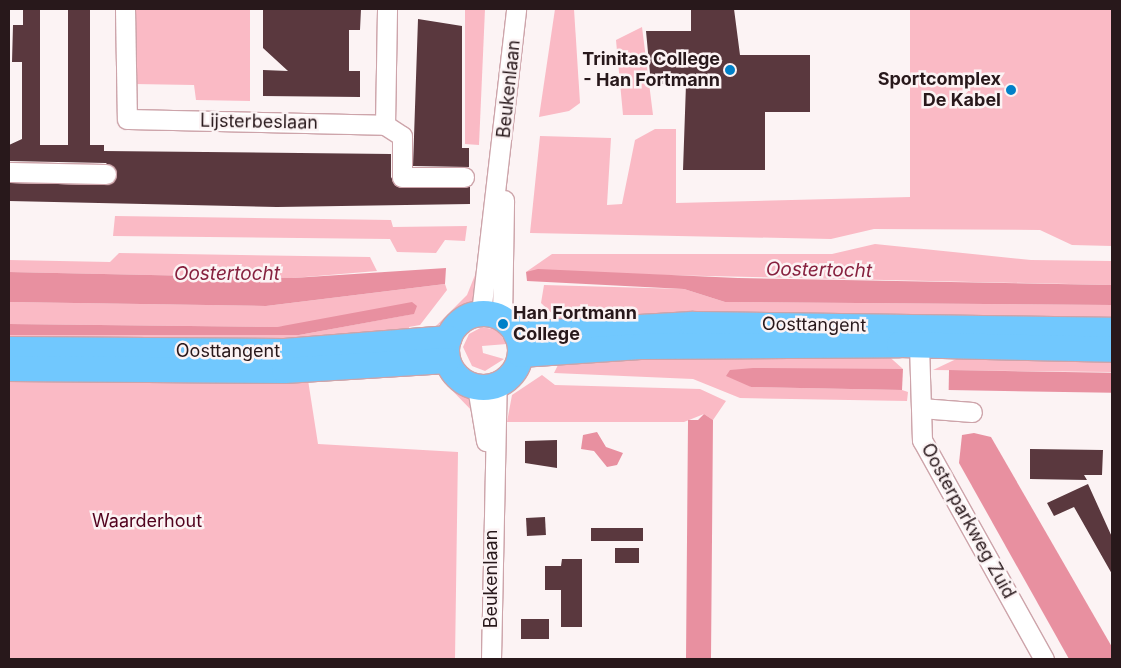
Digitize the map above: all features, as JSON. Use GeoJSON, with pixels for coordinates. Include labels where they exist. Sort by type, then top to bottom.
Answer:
{"type":"FeatureCollection","features":[{"type":"Feature","properties":{"kind":"main road"},"geometry":{"type":"LineString","coordinates":[[460,321],[505,330],[509,376],[487,385],[458,378],[448,349],[460,321]]}},
{"type":"Feature","properties":{"kind":"main road","name":"Oosttangent"},"geometry":{"type":"LineString","coordinates":[[505,330],[692,324],[1112,330]]}},
{"type":"Feature","properties":{"kind":"main road","name":"Oosttangent"},"geometry":{"type":"LineString","coordinates":[[505,330],[640,346],[919,345],[1112,349]]}},
{"type":"Feature","properties":{"kind":"main road","name":"Oosttangent"},"geometry":{"type":"LineString","coordinates":[[9,349],[284,351],[448,349]]}},
{"type":"Feature","properties":{"kind":"main road","name":"Oosttangent"},"geometry":{"type":"LineString","coordinates":[[9,368],[284,370],[448,349]]}},
{"type":"Feature","properties":{"kind":"street","name":"Lijsterbeslaan"},"geometry":{"type":"LineString","coordinates":[[125,9],[127,119],[385,125]]}},
{"type":"Feature","properties":{"kind":"street"},"geometry":{"type":"LineString","coordinates":[[386,9],[385,125],[402,136],[402,177],[464,177]]}},
{"type":"Feature","properties":{"kind":"street","name":"Beukenlaan"},"geometry":{"type":"LineString","coordinates":[[505,330],[493,287],[505,189],[500,170],[516,9]]}},
{"type":"Feature","properties":{"kind":"street"},"geometry":{"type":"LineString","coordinates":[[9,172],[106,174]]}},
{"type":"Feature","properties":{"kind":"street","name":"Oosterparkweg Zuid"},"geometry":{"type":"LineString","coordinates":[[919,345],[922,440],[1044,659]]}},
{"type":"Feature","properties":{"kind":"street","name":"Beukenlaan"},"geometry":{"type":"LineString","coordinates":[[487,385],[492,499],[491,659]]}},
{"type":"Feature","properties":{"kind":"street"},"geometry":{"type":"LineString","coordinates":[[921,408],[972,412]]}},
{"type":"Feature","properties":{"kind":"green space"},"geometry":{"type":"Polygon","coordinates":[[[135,9],[250,9],[250,101],[196,100],[194,85],[134,84],[135,9]]]}},
{"type":"Feature","properties":{"kind":"green space"},"geometry":{"type":"Polygon","coordinates":[[[465,9],[485,9],[479,145],[465,144],[465,9]]]}},
{"type":"Feature","properties":{"kind":"green space"},"geometry":{"type":"Polygon","coordinates":[[[555,9],[574,9],[580,103],[569,111],[539,117],[555,9]]]}},
{"type":"Feature","properties":{"kind":"green space"},"geometry":{"type":"Polygon","coordinates":[[[910,9],[1112,9],[1112,246],[1072,245],[1040,230],[874,229],[831,239],[530,233],[540,136],[611,138],[607,205],[622,204],[635,140],[655,129],[676,129],[676,203],[910,197],[910,9]]]}},
{"type":"Feature","properties":{"kind":"green space"},"geometry":{"type":"Polygon","coordinates":[[[642,27],[653,115],[623,115],[616,40],[642,27]]]}},
{"type":"Feature","properties":{"kind":"green space"},"geometry":{"type":"Polygon","coordinates":[[[115,216],[391,220],[393,227],[467,226],[465,241],[445,240],[436,253],[397,252],[390,239],[113,236],[115,216]]]}},
{"type":"Feature","properties":{"kind":"green space"},"geometry":{"type":"Polygon","coordinates":[[[875,244],[1031,260],[1112,261],[1112,285],[526,272],[552,254],[832,254],[875,244]]]}},
{"type":"Feature","properties":{"kind":"green space"},"geometry":{"type":"Polygon","coordinates":[[[119,253],[370,257],[377,271],[293,278],[9,272],[9,260],[110,262],[119,253]]]}},
{"type":"Feature","properties":{"kind":"green space"},"geometry":{"type":"Polygon","coordinates":[[[479,265],[477,294],[472,303],[434,328],[467,295],[479,265]]]}},
{"type":"Feature","properties":{"kind":"green space"},"geometry":{"type":"Polygon","coordinates":[[[445,284],[447,290],[420,325],[409,327],[410,333],[284,346],[9,344],[9,335],[299,335],[413,314],[277,327],[9,324],[9,302],[266,306],[445,284]]]}},
{"type":"Feature","properties":{"kind":"green space"},"geometry":{"type":"Polygon","coordinates":[[[544,285],[684,289],[725,302],[1112,305],[1112,322],[652,314],[560,321],[541,303],[544,285]]]}},
{"type":"Feature","properties":{"kind":"green space"},"geometry":{"type":"Polygon","coordinates":[[[482,327],[497,330],[507,344],[482,346],[483,353],[504,359],[485,371],[472,366],[463,347],[469,334],[482,327]]]}},
{"type":"Feature","properties":{"kind":"green space"},"geometry":{"type":"Polygon","coordinates":[[[884,352],[903,369],[730,370],[751,387],[902,390],[908,392],[907,401],[740,398],[693,379],[554,373],[562,357],[884,352]]]}},
{"type":"Feature","properties":{"kind":"green space"},"geometry":{"type":"Polygon","coordinates":[[[969,353],[1112,354],[1112,372],[933,370],[969,353]]]}},
{"type":"Feature","properties":{"kind":"green space"},"geometry":{"type":"Polygon","coordinates":[[[437,369],[471,400],[475,414],[442,380],[437,369]]]}},
{"type":"Feature","properties":{"kind":"green space"},"geometry":{"type":"Polygon","coordinates":[[[542,375],[555,385],[700,389],[726,401],[713,420],[704,414],[684,422],[507,422],[512,395],[542,375]]]}},
{"type":"Feature","properties":{"kind":"green space","name":"Waarderhout"},"geometry":{"type":"Polygon","coordinates":[[[9,377],[269,379],[269,384],[288,384],[288,381],[308,380],[318,444],[458,452],[455,659],[9,659],[9,377]]]}},
{"type":"Feature","properties":{"kind":"shaded area"},"geometry":{"type":"Polygon","coordinates":[[[446,268],[445,284],[266,306],[9,302],[9,272],[293,278],[446,268]]]}},
{"type":"Feature","properties":{"kind":"shaded area"},"geometry":{"type":"Polygon","coordinates":[[[538,269],[738,278],[1112,285],[1112,305],[725,302],[684,289],[527,281],[526,272],[538,269]]]}},
{"type":"Feature","properties":{"kind":"shaded area"},"geometry":{"type":"Polygon","coordinates":[[[412,302],[417,306],[414,314],[299,335],[9,335],[9,324],[277,327],[412,302]]]}},
{"type":"Feature","properties":{"kind":"shaded area"},"geometry":{"type":"Polygon","coordinates":[[[753,368],[903,369],[902,390],[751,387],[726,376],[730,370],[753,368]]]}},
{"type":"Feature","properties":{"kind":"shaded area"},"geometry":{"type":"Polygon","coordinates":[[[949,370],[1112,373],[1112,393],[949,390],[949,370]]]}},
{"type":"Feature","properties":{"kind":"shaded area"},"geometry":{"type":"Polygon","coordinates":[[[704,414],[713,420],[711,659],[686,659],[688,420],[698,420],[704,414]]]}},
{"type":"Feature","properties":{"kind":"shaded area"},"geometry":{"type":"Polygon","coordinates":[[[597,432],[606,447],[623,453],[617,465],[607,467],[594,451],[581,449],[583,435],[597,432]]]}},
{"type":"Feature","properties":{"kind":"shaded area"},"geometry":{"type":"Polygon","coordinates":[[[974,433],[991,437],[1112,647],[1112,659],[1069,659],[959,463],[962,435],[974,433]]]}},
{"type":"Feature","properties":{"kind":"building"},"geometry":{"type":"Polygon","coordinates":[[[23,9],[40,9],[40,145],[68,145],[68,9],[90,9],[90,145],[104,145],[104,151],[391,154],[391,177],[396,186],[470,186],[470,204],[277,207],[9,201],[9,183],[106,185],[117,175],[106,163],[9,161],[9,145],[22,139],[22,62],[12,62],[13,25],[23,25],[23,9]]]}},
{"type":"Feature","properties":{"kind":"building"},"geometry":{"type":"Polygon","coordinates":[[[263,9],[361,9],[360,30],[349,30],[349,71],[360,71],[360,97],[263,96],[263,70],[288,71],[263,48],[263,9]]]}},
{"type":"Feature","properties":{"kind":"building","name":"Trinitas College - Han Fortmann"},"geometry":{"type":"Polygon","coordinates":[[[691,9],[734,9],[740,55],[810,55],[810,112],[765,112],[765,170],[683,170],[686,84],[651,84],[646,31],[691,31],[691,9]]]}},
{"type":"Feature","properties":{"kind":"building"},"geometry":{"type":"Polygon","coordinates":[[[418,19],[462,26],[462,148],[469,148],[469,167],[413,166],[418,19]]]}},
{"type":"Feature","properties":{"kind":"building"},"geometry":{"type":"Polygon","coordinates":[[[557,440],[557,468],[525,463],[525,441],[557,440]]]}},
{"type":"Feature","properties":{"kind":"building"},"geometry":{"type":"Polygon","coordinates":[[[1030,449],[1103,450],[1102,475],[1084,475],[1087,480],[1030,479],[1030,449]]]}},
{"type":"Feature","properties":{"kind":"building"},"geometry":{"type":"Polygon","coordinates":[[[1088,484],[1112,537],[1112,574],[1074,507],[1054,516],[1047,503],[1088,484]]]}},
{"type":"Feature","properties":{"kind":"building"},"geometry":{"type":"Polygon","coordinates":[[[545,517],[546,535],[527,536],[526,518],[545,517]]]}},
{"type":"Feature","properties":{"kind":"building"},"geometry":{"type":"Polygon","coordinates":[[[591,528],[643,528],[643,541],[591,541],[591,528]]]}},
{"type":"Feature","properties":{"kind":"building"},"geometry":{"type":"Polygon","coordinates":[[[615,548],[639,548],[639,563],[615,563],[615,548]]]}},
{"type":"Feature","properties":{"kind":"building"},"geometry":{"type":"Polygon","coordinates":[[[562,559],[582,559],[582,627],[561,627],[561,590],[545,590],[545,566],[561,566],[562,559]]]}},
{"type":"Feature","properties":{"kind":"building"},"geometry":{"type":"Polygon","coordinates":[[[521,619],[549,619],[549,639],[521,639],[521,619]]]}},
{"type":"Feature","properties":{"kind":"place","name":"Trinitas College - Han Fortmann"},"geometry":{"type":"Point","coordinates":[730,70]}},
{"type":"Feature","properties":{"kind":"place","name":"Sportcomplex De Kabel"},"geometry":{"type":"Point","coordinates":[1011,90]}},
{"type":"Feature","properties":{"kind":"place","name":"Han Fortmann College"},"geometry":{"type":"Point","coordinates":[503,324]}},
{"type":"Feature","properties":{"kind":"water label","name":"Oostertocht"},"geometry":{"type":"Point","coordinates":[819,270]}},
{"type":"Feature","properties":{"kind":"water label","name":"Oostertocht"},"geometry":{"type":"Point","coordinates":[227,274]}}]}
